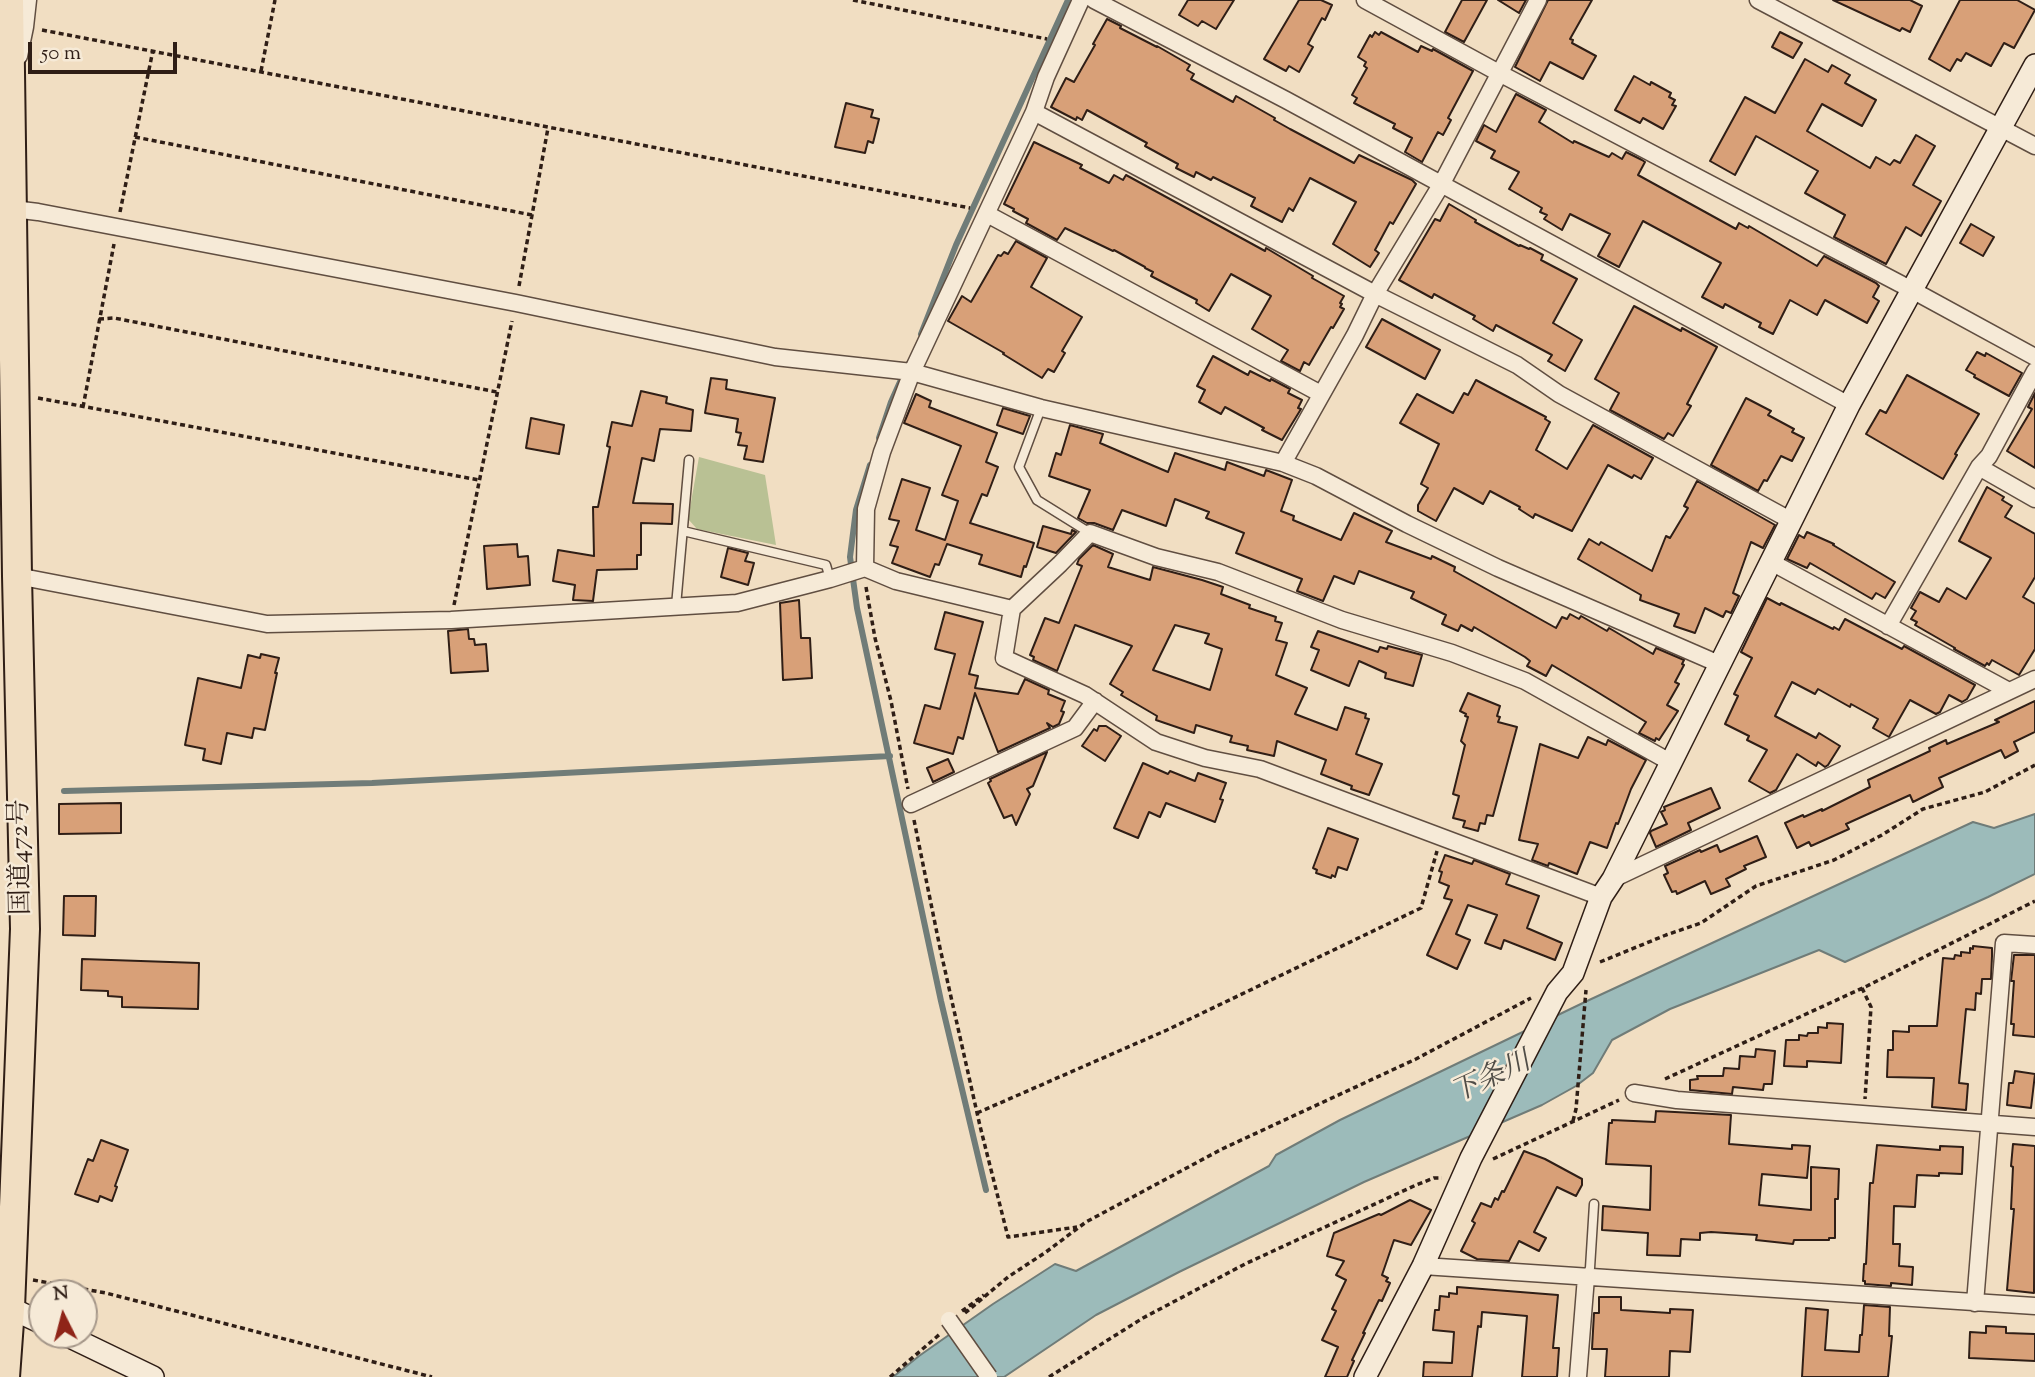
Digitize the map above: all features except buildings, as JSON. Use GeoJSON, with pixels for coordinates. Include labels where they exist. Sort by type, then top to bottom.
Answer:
{"type":"FeatureCollection","features":[{"type":"Feature","properties":{"kind":"highway","name":"国道472号"},"geometry":{"type":"LineString","coordinates":[[5,1377],[5,1305],[11,1276],[25,929],[9,0]]}},
{"type":"Feature","properties":{"kind":"street"},"geometry":{"type":"LineString","coordinates":[[11,89],[25,27],[28,0]]}},
{"type":"Feature","properties":{"kind":"street"},"geometry":{"type":"LineString","coordinates":[[865,568],[866,509],[912,372],[1034,112],[1046,77],[1081,0]]}},
{"type":"Feature","properties":{"kind":"street"},"geometry":{"type":"LineString","coordinates":[[1094,0],[1286,100],[1849,405]]}},
{"type":"Feature","properties":{"kind":"street"},"geometry":{"type":"LineString","coordinates":[[1365,0],[2035,357]]}},
{"type":"Feature","properties":{"kind":"street"},"geometry":{"type":"LineString","coordinates":[[1283,463],[1375,294],[1441,185],[1538,0]]}},
{"type":"Feature","properties":{"kind":"street"},"geometry":{"type":"LineString","coordinates":[[1758,0],[2035,146]]}},
{"type":"Feature","properties":{"kind":"street"},"geometry":{"type":"LineString","coordinates":[[1365,1377],[1423,1266],[1466,1169],[1557,992],[1580,970],[1607,888],[1790,520],[1849,405],[2035,65]]}},
{"type":"Feature","properties":{"kind":"street"},"geometry":{"type":"LineString","coordinates":[[1034,112],[1375,294],[1517,365],[1559,394],[1790,520]]}},
{"type":"Feature","properties":{"kind":"street"},"geometry":{"type":"LineString","coordinates":[[13,209],[516,303],[775,357],[912,372],[1041,408],[1283,463],[1316,476],[1498,568],[1719,664]]}},
{"type":"Feature","properties":{"kind":"street"},"geometry":{"type":"LineString","coordinates":[[988,212],[1321,394]]}},
{"type":"Feature","properties":{"kind":"street"},"geometry":{"type":"LineString","coordinates":[[1888,626],[1979,467],[1989,456],[2035,371]]}},
{"type":"Feature","properties":{"kind":"street"},"geometry":{"type":"LineString","coordinates":[[1979,467],[2035,499]]}},
{"type":"Feature","properties":{"kind":"street"},"geometry":{"type":"LineString","coordinates":[[1670,762],[1525,681],[1452,653],[1342,620],[1218,572],[1156,557],[1090,533],[1012,609],[1004,657],[1095,701],[1156,742],[1206,758],[1260,769],[1441,837],[1607,888],[2035,679]]}},
{"type":"Feature","properties":{"kind":"street"},"geometry":{"type":"LineString","coordinates":[[1771,562],[2009,691]]}},
{"type":"Feature","properties":{"kind":"street"},"geometry":{"type":"LineString","coordinates":[[17,576],[267,624],[451,620],[737,603],[865,568],[896,580],[1012,609]]}},
{"type":"Feature","properties":{"kind":"street"},"geometry":{"type":"LineString","coordinates":[[911,804],[1075,728],[1095,701]]}},
{"type":"Feature","properties":{"kind":"street"},"geometry":{"type":"LineString","coordinates":[[1975,1303],[2004,943],[2035,945]]}},
{"type":"Feature","properties":{"kind":"street"},"geometry":{"type":"LineString","coordinates":[[1634,1093],[1677,1100],[2035,1126]]}},
{"type":"Feature","properties":{"kind":"street"},"geometry":{"type":"LineString","coordinates":[[1423,1266],[2035,1306]]}},
{"type":"Feature","properties":{"kind":"street"},"geometry":{"type":"LineString","coordinates":[[1578,1377],[1586,1277]]}},
{"type":"Feature","properties":{"kind":"street"},"geometry":{"type":"LineString","coordinates":[[5,1305],[28,1317]]}},
{"type":"Feature","properties":{"kind":"street"},"geometry":{"type":"LineString","coordinates":[[952,1322],[989,1377]]}},
{"type":"Feature","properties":{"kind":"street"},"geometry":{"type":"LineString","coordinates":[[95,1349],[153,1377]]}},
{"type":"Feature","properties":{"kind":"lane"},"geometry":{"type":"LineString","coordinates":[[1041,408],[1019,467],[1037,500],[1090,533]]}},
{"type":"Feature","properties":{"kind":"lane"},"geometry":{"type":"LineString","coordinates":[[676,606],[689,460]]}},
{"type":"Feature","properties":{"kind":"lane"},"geometry":{"type":"LineString","coordinates":[[683,531],[826,565],[830,579]]}},
{"type":"Feature","properties":{"kind":"lane"},"geometry":{"type":"LineString","coordinates":[[1586,1277],[1590,1268],[1594,1204]]}},
{"type":"Feature","properties":{"kind":"path"},"geometry":{"type":"LineString","coordinates":[[261,71],[275,0]]}},
{"type":"Feature","properties":{"kind":"path"},"geometry":{"type":"LineString","coordinates":[[853,0],[1034,35],[1062,44]]}},
{"type":"Feature","properties":{"kind":"path"},"geometry":{"type":"LineString","coordinates":[[25,27],[988,212]]}},
{"type":"Feature","properties":{"kind":"path"},"geometry":{"type":"LineString","coordinates":[[451,620],[516,303],[548,128]]}},
{"type":"Feature","properties":{"kind":"path"},"geometry":{"type":"LineString","coordinates":[[135,137],[532,215]]}},
{"type":"Feature","properties":{"kind":"path"},"geometry":{"type":"LineString","coordinates":[[100,319],[114,318],[498,392]]}},
{"type":"Feature","properties":{"kind":"path"},"geometry":{"type":"LineString","coordinates":[[15,397],[38,398],[479,480]]}},
{"type":"Feature","properties":{"kind":"path"},"geometry":{"type":"LineString","coordinates":[[865,568],[867,600],[903,754],[940,948],[977,1113],[1009,1237],[1079,1227]]}},
{"type":"Feature","properties":{"kind":"path"},"geometry":{"type":"LineString","coordinates":[[1573,1121],[1576,1109],[1580,970],[1701,923],[1756,886],[1834,860],[1882,835],[1923,809],[1985,792],[2035,765]]}},
{"type":"Feature","properties":{"kind":"path"},"geometry":{"type":"LineString","coordinates":[[977,1113],[1167,1030],[1421,908],[1441,837]]}},
{"type":"Feature","properties":{"kind":"path"},"geometry":{"type":"LineString","coordinates":[[1049,1377],[1143,1318],[1245,1264],[1434,1178],[1490,1160],[1862,988],[2035,901]]}},
{"type":"Feature","properties":{"kind":"path"},"geometry":{"type":"LineString","coordinates":[[1862,988],[1871,1007],[1864,1114]]}},
{"type":"Feature","properties":{"kind":"path"},"geometry":{"type":"LineString","coordinates":[[890,1377],[1005,1279],[1079,1227],[1222,1149],[1416,1059],[1533,996]]}},
{"type":"Feature","properties":{"kind":"path"},"geometry":{"type":"LineString","coordinates":[[11,1276],[106,1293],[432,1377]]}},
{"type":"Feature","properties":{"kind":"path"},"geometry":{"type":"LineString","coordinates":[[952,1322],[1005,1279]]}},
{"type":"Feature","properties":{"kind":"green space"},"geometry":{"type":"Polygon","coordinates":[[[699,457],[765,475],[776,545],[697,529],[688,519],[699,457]]]}},
{"type":"Feature","properties":{"kind":"water","name":"下条川"},"geometry":{"type":"Polygon","coordinates":[[[2035,814],[2035,874],[1845,962],[1819,950],[1670,1009],[1612,1040],[1593,1073],[1542,1105],[1364,1182],[1179,1272],[1096,1315],[1004,1377],[893,1377],[993,1304],[1055,1264],[1076,1271],[1269,1166],[1276,1155],[1340,1120],[1587,1001],[1973,822],[1994,828],[2035,814]]]}},
{"type":"Feature","properties":{"kind":"waterway"},"geometry":{"type":"LineString","coordinates":[[921,334],[956,245],[1068,0]]}},
{"type":"Feature","properties":{"kind":"waterway"},"geometry":{"type":"LineString","coordinates":[[879,438],[904,373]]}},
{"type":"Feature","properties":{"kind":"waterway"},"geometry":{"type":"LineString","coordinates":[[870,465],[856,510],[850,557],[857,608],[941,1001],[986,1190]]}},
{"type":"Feature","properties":{"kind":"waterway"},"geometry":{"type":"LineString","coordinates":[[64,791],[372,783],[890,756]]}}]}
